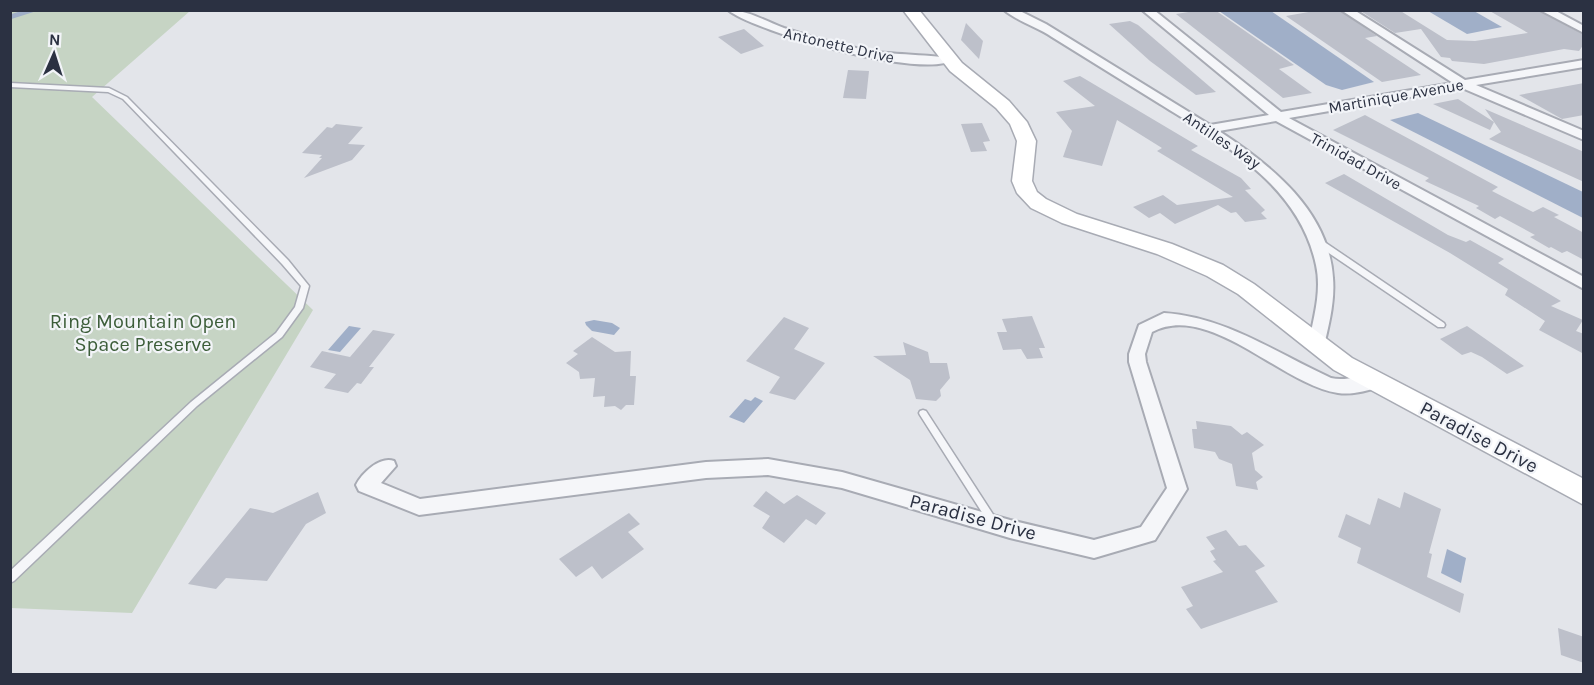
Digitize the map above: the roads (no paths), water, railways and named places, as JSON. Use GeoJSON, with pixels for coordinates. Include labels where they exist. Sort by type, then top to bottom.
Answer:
{"type":"FeatureCollection","features":[{"type":"Feature","properties":{"kind":"street","name":"Antonette Drive"},"geometry":{"type":"LineString","coordinates":[[733,10],[776,30],[894,58],[926,61],[948,59]]}},
{"type":"Feature","properties":{"kind":"street","name":"Paradise Drive"},"geometry":{"type":"LineString","coordinates":[[910,10],[948,59],[1008,111],[1021,127],[1028,147],[1021,181],[1027,192],[1038,203],[1066,216],[1148,243],[1211,270],[1254,295],[1316,346],[1374,382],[1584,493]]}},
{"type":"Feature","properties":{"kind":"street","name":"Antilles Way"},"geometry":{"type":"LineString","coordinates":[[1009,10],[1042,26],[1208,129],[1252,158],[1275,177],[1299,208],[1315,238],[1324,265],[1326,284],[1316,346]]}},
{"type":"Feature","properties":{"kind":"street","name":"Trinidad Drive"},"geometry":{"type":"LineString","coordinates":[[1147,10],[1278,116],[1584,284]]}},
{"type":"Feature","properties":{"kind":"street"},"geometry":{"type":"LineString","coordinates":[[1346,10],[1463,84],[1584,136]]}},
{"type":"Feature","properties":{"kind":"street"},"geometry":{"type":"LineString","coordinates":[[1545,10],[1584,30]]}},
{"type":"Feature","properties":{"kind":"street","name":"Martinique Avenue"},"geometry":{"type":"LineString","coordinates":[[1208,129],[1584,63]]}},
{"type":"Feature","properties":{"kind":"street","name":"Paradise Drive"},"geometry":{"type":"LineString","coordinates":[[387,466],[366,485],[418,507],[706,470],[768,466],[843,480],[995,525],[1094,549],[1148,534],[1177,489],[1137,354],[1144,330],[1157,320],[1187,319],[1223,330],[1324,383],[1342,387],[1374,382]]}},
{"type":"Feature","properties":{"kind":"lane"},"geometry":{"type":"LineString","coordinates":[[10,85],[109,90],[125,99],[285,262],[305,286],[299,308],[279,335],[194,404],[10,578]]}},
{"type":"Feature","properties":{"kind":"lane"},"geometry":{"type":"LineString","coordinates":[[1315,238],[1441,325]]}},
{"type":"Feature","properties":{"kind":"lane"},"geometry":{"type":"LineString","coordinates":[[923,413],[995,525]]}},
{"type":"Feature","properties":{"kind":"water"},"geometry":{"type":"Polygon","coordinates":[[[1219,11],[1271,11],[1374,82],[1342,90],[1326,85],[1219,11]]]}},
{"type":"Feature","properties":{"kind":"water"},"geometry":{"type":"Polygon","coordinates":[[[1428,11],[1474,11],[1502,27],[1467,34],[1428,11]]]}},
{"type":"Feature","properties":{"kind":"water"},"geometry":{"type":"Polygon","coordinates":[[[1418,113],[1583,192],[1583,218],[1390,120],[1418,113]]]}},
{"type":"Feature","properties":{"kind":"water"},"geometry":{"type":"Polygon","coordinates":[[[594,320],[612,323],[620,328],[614,335],[592,331],[585,322],[594,320]]]}},
{"type":"Feature","properties":{"kind":"water"},"geometry":{"type":"Polygon","coordinates":[[[349,326],[361,328],[340,352],[328,350],[349,326]]]}},
{"type":"Feature","properties":{"kind":"water"},"geometry":{"type":"Polygon","coordinates":[[[755,397],[763,401],[744,423],[729,417],[745,399],[751,401],[755,397]]]}},
{"type":"Feature","properties":{"kind":"water"},"geometry":{"type":"Polygon","coordinates":[[[1447,549],[1466,558],[1461,583],[1441,573],[1447,549]]]}},
{"type":"Feature","properties":{"kind":"waterway"},"geometry":{"type":"LineString","coordinates":[[10,17],[32,10]]}},
{"type":"Feature","properties":{"kind":"park label","name":"Ring Mountain Open Space Preserve"},"geometry":{"type":"Point","coordinates":[143,332]}}]}
